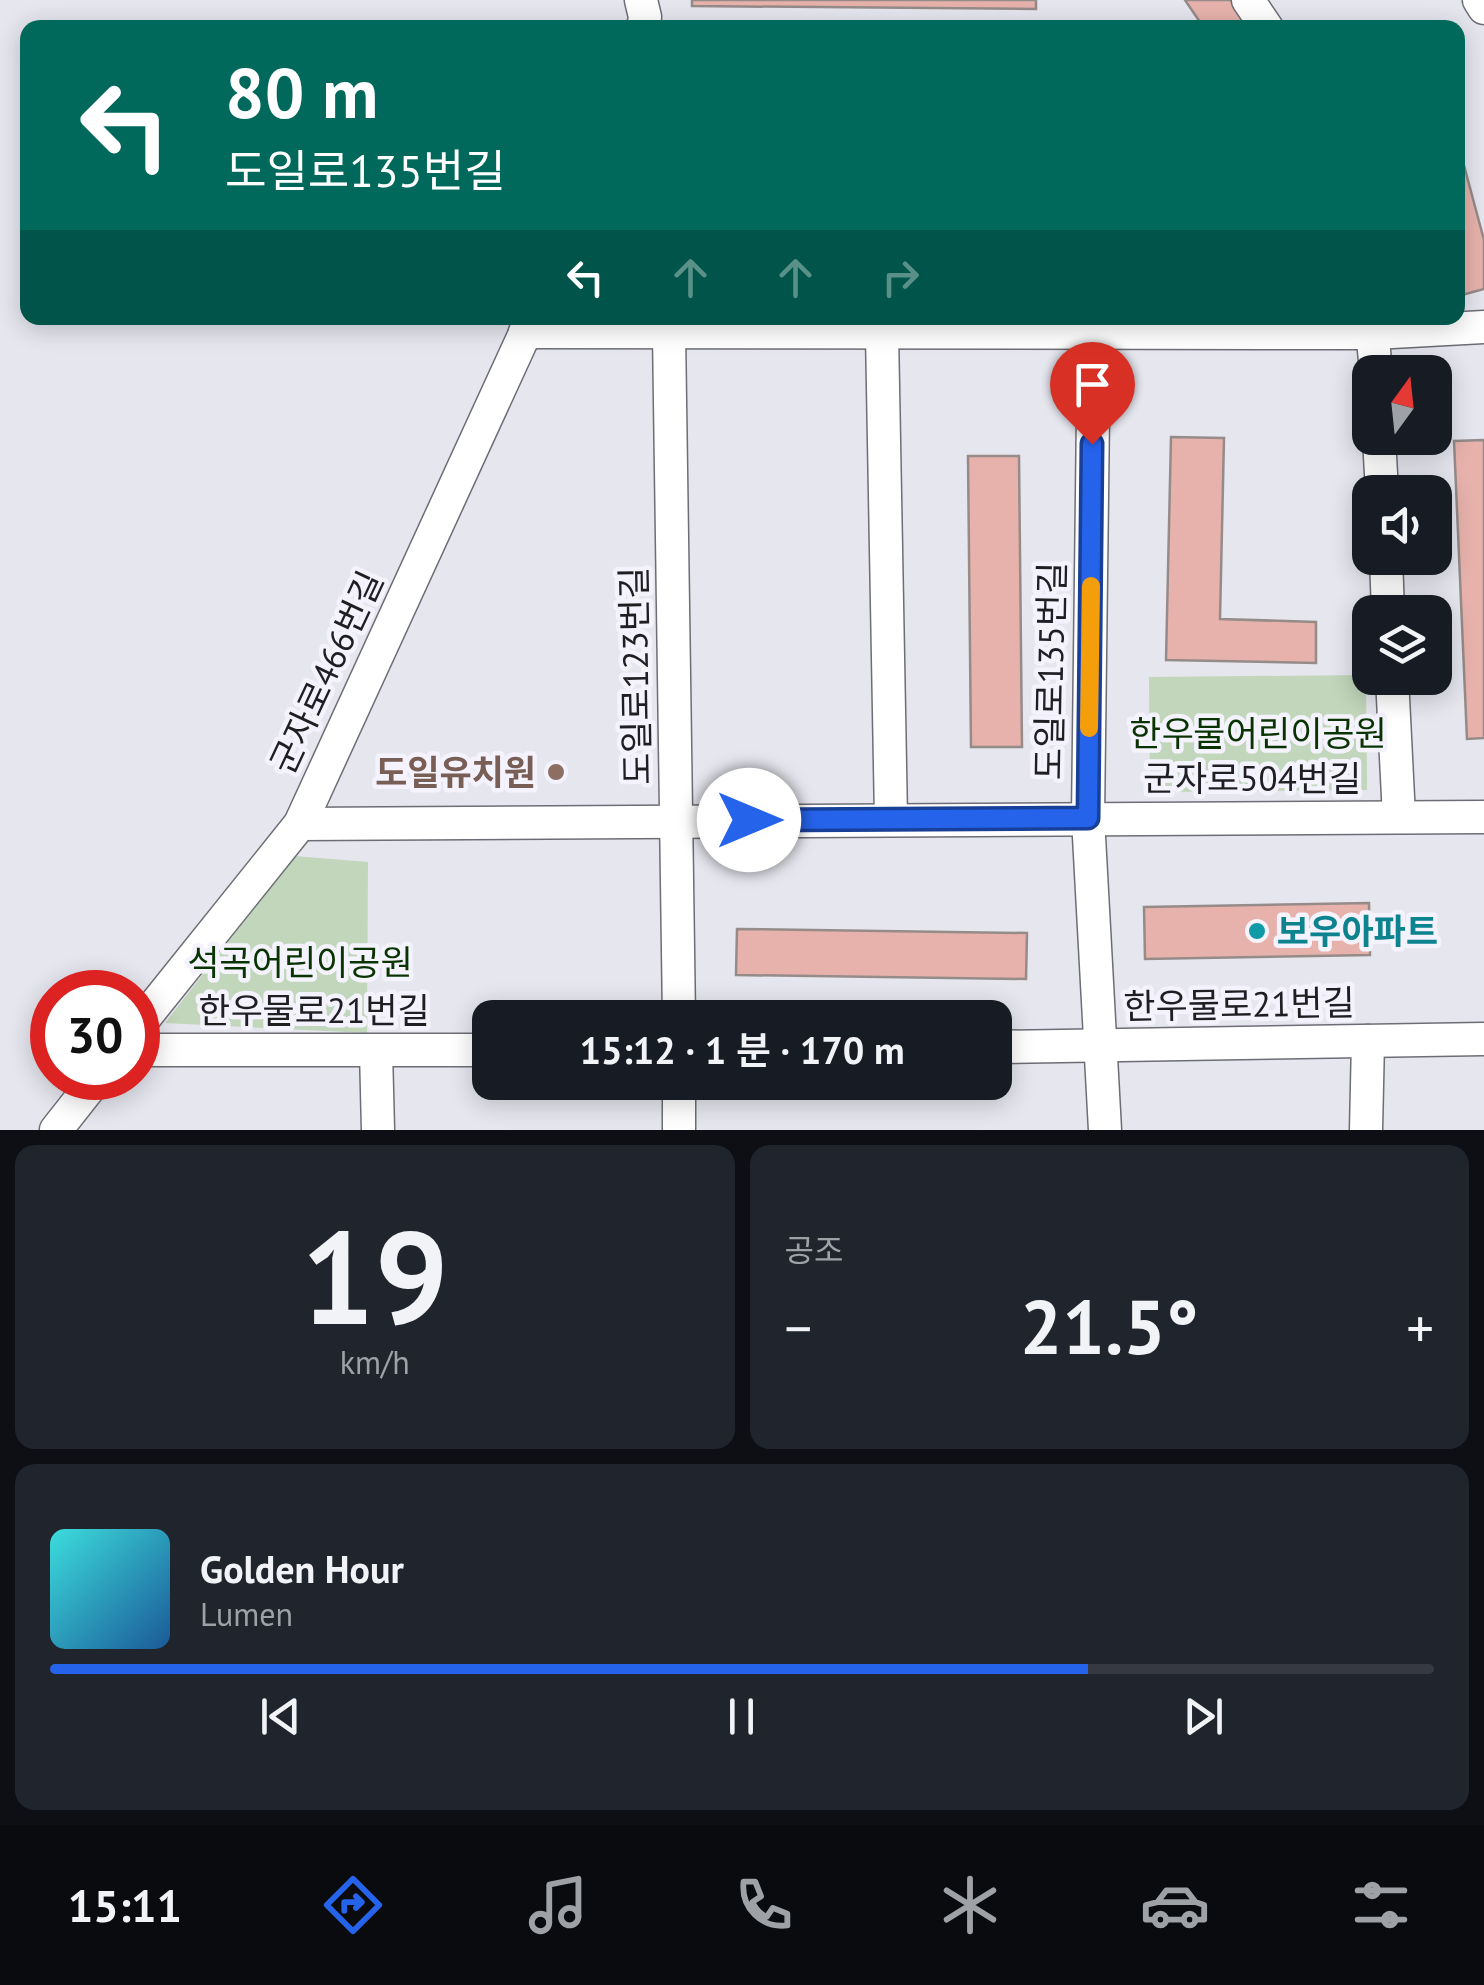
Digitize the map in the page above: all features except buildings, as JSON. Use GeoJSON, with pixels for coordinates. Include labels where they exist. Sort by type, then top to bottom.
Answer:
{"type":"FeatureCollection","features":[{"type":"Feature","properties":{"kind":"street"},"geometry":{"type":"LineString","coordinates":[[1479,0],[1484,8]]}},
{"type":"Feature","properties":{"kind":"street"},"geometry":{"type":"LineString","coordinates":[[528,325],[669,332],[882,333],[1373,325],[1484,327]]}},
{"type":"Feature","properties":{"kind":"street","name":"군자로466번길"},"geometry":{"type":"LineString","coordinates":[[160,999],[300,824],[528,325]]}},
{"type":"Feature","properties":{"kind":"street"},"geometry":{"type":"LineString","coordinates":[[1373,325],[1375,355]]}},
{"type":"Feature","properties":{"kind":"street","name":"도일로123번길"},"geometry":{"type":"LineString","coordinates":[[669,332],[679,1000]]}},
{"type":"Feature","properties":{"kind":"street","name":"도일로135번길"},"geometry":{"type":"LineString","coordinates":[[1094,332],[1088,818],[1105,1130]]}},
{"type":"Feature","properties":{"kind":"street"},"geometry":{"type":"LineString","coordinates":[[882,333],[891,820]]}},
{"type":"Feature","properties":{"kind":"street"},"geometry":{"type":"LineString","coordinates":[[1393,695],[1398,817]]}},
{"type":"Feature","properties":{"kind":"street","name":"군자로504번길"},"geometry":{"type":"LineString","coordinates":[[300,824],[1484,816]]}},
{"type":"Feature","properties":{"kind":"street","name":"한우물로21번길"},"geometry":{"type":"LineString","coordinates":[[1012,1047],[1484,1039]]}},
{"type":"Feature","properties":{"kind":"street"},"geometry":{"type":"LineString","coordinates":[[1366,1130],[1368,1041]]}},
{"type":"Feature","properties":{"kind":"street","name":"한우물로21번길"},"geometry":{"type":"LineString","coordinates":[[160,1050],[472,1050]]}},
{"type":"Feature","properties":{"kind":"street"},"geometry":{"type":"LineString","coordinates":[[376,1051],[378,1130]]}},
{"type":"Feature","properties":{"kind":"street"},"geometry":{"type":"LineString","coordinates":[[56,1130],[80,1100]]}},
{"type":"Feature","properties":{"kind":"street"},"geometry":{"type":"LineString","coordinates":[[679,1100],[679,1130]]}},
{"type":"Feature","properties":{"kind":"green space","name":"한우물어린이공원"},"geometry":{"type":"Polygon","coordinates":[[[1352,675],[1352,695],[1366,695],[1367,790],[1150,792],[1149,677],[1352,675]]]}},
{"type":"Feature","properties":{"kind":"green space","name":"석곡어린이공원"},"geometry":{"type":"Polygon","coordinates":[[[295,856],[368,862],[367,1033],[165,1023],[295,856]]]}},
{"type":"Feature","properties":{"kind":"slow traffic"},"geometry":{"type":"LineString","coordinates":[[1089,728],[1091,586]]}},
{"type":"Feature","properties":{"kind":"place","name":"도일유치원"},"geometry":{"type":"Point","coordinates":[556,772]}},
{"type":"Feature","properties":{"kind":"place","name":"보우아파트"},"geometry":{"type":"Point","coordinates":[1257,931]}},
{"type":"Feature","properties":{"kind":"route"},"geometry":{"type":"LineString","coordinates":[[749,820],[1088,818],[1092,444]]}}]}
